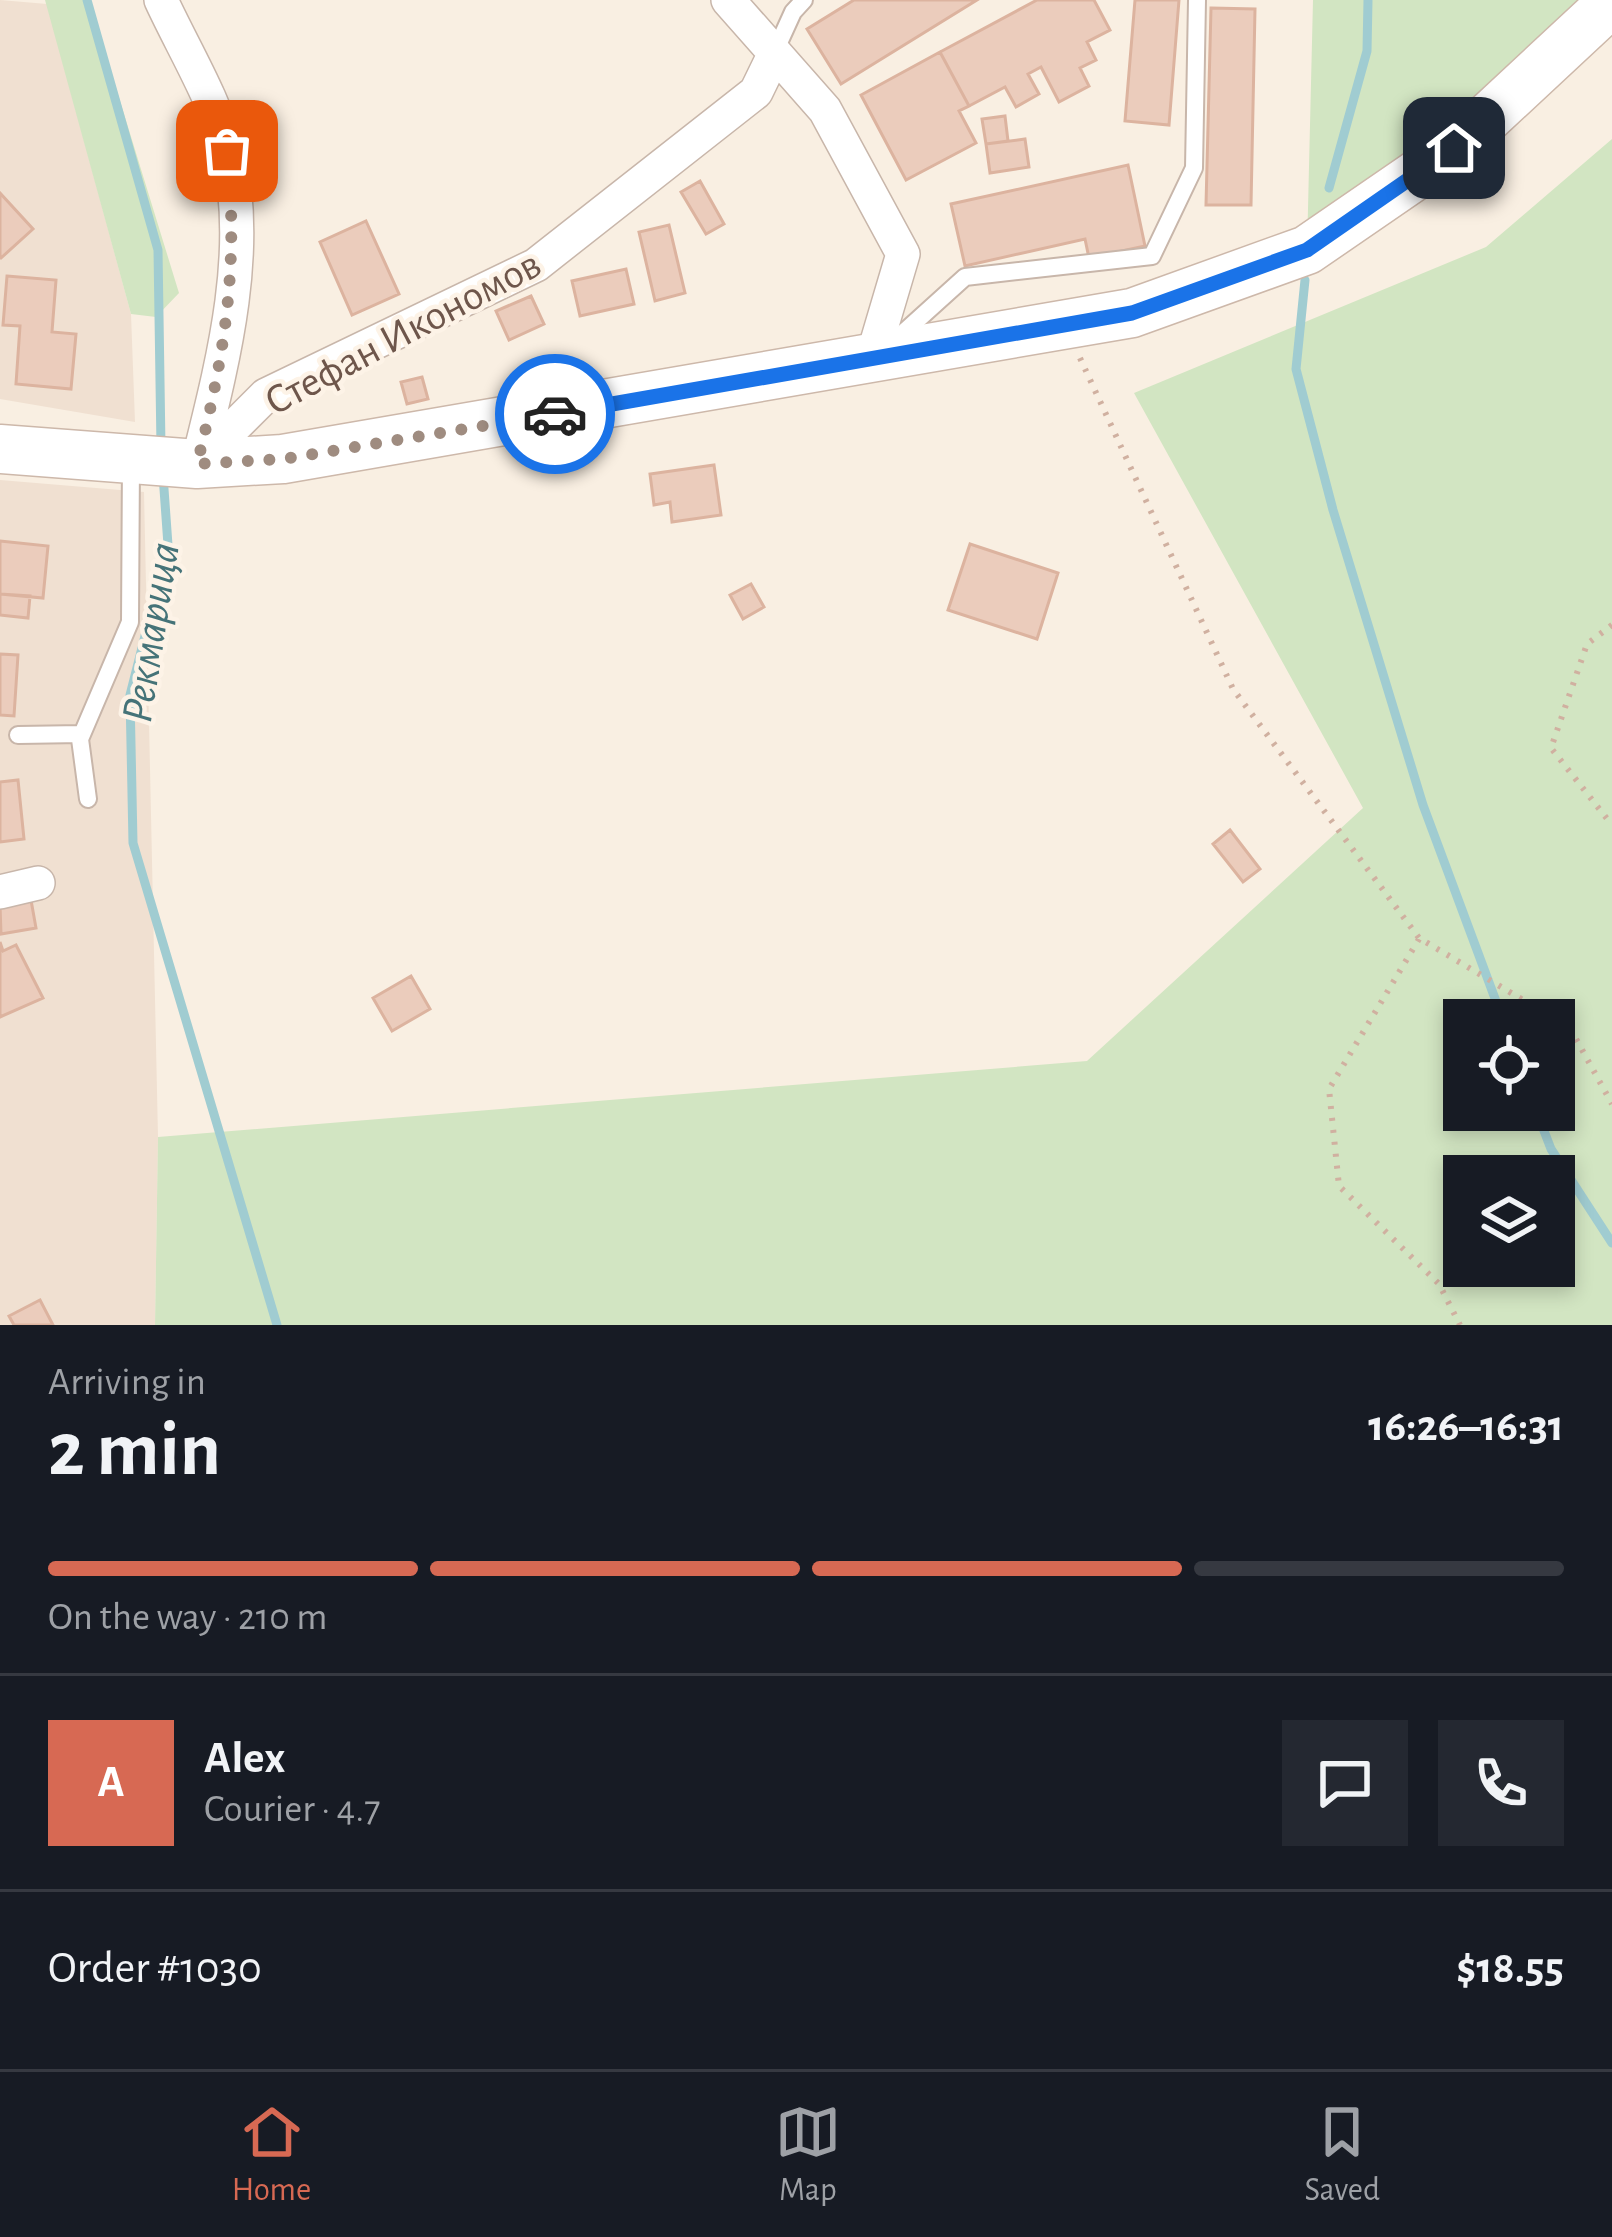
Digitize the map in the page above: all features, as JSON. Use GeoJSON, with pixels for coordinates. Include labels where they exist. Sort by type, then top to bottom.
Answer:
{"type":"FeatureCollection","features":[{"type":"Feature","properties":{"kind":"street"},"geometry":{"type":"LineString","coordinates":[[161,0],[227,151],[236,231],[224,356],[163,461]]}},
{"type":"Feature","properties":{"kind":"street"},"geometry":{"type":"LineString","coordinates":[[728,0],[773,57],[825,110],[903,254],[872,362]]}},
{"type":"Feature","properties":{"kind":"street"},"geometry":{"type":"LineString","coordinates":[[0,449],[163,461],[283,459],[872,362],[1132,313],[1307,250],[1454,148],[1612,2]]}},
{"type":"Feature","properties":{"kind":"street","name":"Стефан Икономов"},"geometry":{"type":"LineString","coordinates":[[163,461],[266,395],[536,266],[756,92],[773,57]]}},
{"type":"Feature","properties":{"kind":"street"},"geometry":{"type":"LineString","coordinates":[[0,892],[38,883]]}},
{"type":"Feature","properties":{"kind":"lane","name":"Стефан Икономов"},"geometry":{"type":"LineString","coordinates":[[773,57],[793,12],[804,0]]}},
{"type":"Feature","properties":{"kind":"lane"},"geometry":{"type":"LineString","coordinates":[[872,362],[965,277],[1152,256],[1194,168],[1197,0]]}},
{"type":"Feature","properties":{"kind":"lane"},"geometry":{"type":"LineString","coordinates":[[88,799],[82,734],[130,622],[163,461]]}},
{"type":"Feature","properties":{"kind":"lane"},"geometry":{"type":"LineString","coordinates":[[18,736],[82,734]]}},
{"type":"Feature","properties":{"kind":"path"},"geometry":{"type":"LineString","coordinates":[[1065,326],[1233,688],[1419,938],[1570,1028],[1612,1104]]}},
{"type":"Feature","properties":{"kind":"path"},"geometry":{"type":"LineString","coordinates":[[1612,625],[1587,644],[1551,748],[1612,825]]}},
{"type":"Feature","properties":{"kind":"path"},"geometry":{"type":"LineString","coordinates":[[1419,938],[1329,1089],[1339,1186],[1439,1284],[1460,1325]]}},
{"type":"Feature","properties":{"kind":"shaded area"},"geometry":{"type":"Polygon","coordinates":[[[0,0],[47,4],[131,314],[135,422],[0,399],[0,0]]]}},
{"type":"Feature","properties":{"kind":"shaded area"},"geometry":{"type":"Polygon","coordinates":[[[0,480],[144,492],[158,1137],[155,1325],[0,1325],[0,480]]]}},
{"type":"Feature","properties":{"kind":"green space"},"geometry":{"type":"Polygon","coordinates":[[[45,0],[89,0],[179,293],[156,317],[131,314],[45,0]]]}},
{"type":"Feature","properties":{"kind":"green space"},"geometry":{"type":"Polygon","coordinates":[[[1313,0],[1612,0],[1307,250],[1313,0]]]}},
{"type":"Feature","properties":{"kind":"green space"},"geometry":{"type":"Polygon","coordinates":[[[1612,139],[1612,1325],[155,1325],[158,1137],[1087,1061],[1363,808],[1134,393],[1486,247],[1612,139]]]}},
{"type":"Feature","properties":{"kind":"building"},"geometry":{"type":"Polygon","coordinates":[[[854,0],[977,0],[841,84],[807,29],[854,0]]]}},
{"type":"Feature","properties":{"kind":"building"},"geometry":{"type":"Polygon","coordinates":[[[1037,0],[1094,0],[1110,30],[1087,42],[1096,60],[1080,68],[1089,86],[1059,102],[1041,67],[1028,74],[1039,94],[1016,107],[1005,87],[969,106],[940,52],[1037,0]]]}},
{"type":"Feature","properties":{"kind":"building"},"geometry":{"type":"Polygon","coordinates":[[[1135,0],[1179,0],[1169,125],[1125,121],[1135,0]]]}},
{"type":"Feature","properties":{"kind":"building"},"geometry":{"type":"Polygon","coordinates":[[[1211,8],[1255,9],[1251,205],[1206,205],[1211,8]]]}},
{"type":"Feature","properties":{"kind":"building"},"geometry":{"type":"Polygon","coordinates":[[[940,52],[969,106],[959,111],[976,143],[906,180],[861,95],[940,52]]]}},
{"type":"Feature","properties":{"kind":"building"},"geometry":{"type":"Polygon","coordinates":[[[1005,116],[1008,141],[986,144],[982,119],[1005,116]]]}},
{"type":"Feature","properties":{"kind":"building"},"geometry":{"type":"Polygon","coordinates":[[[1025,139],[1029,167],[990,173],[986,144],[1025,139]]]}},
{"type":"Feature","properties":{"kind":"building"},"geometry":{"type":"Polygon","coordinates":[[[1128,165],[1145,246],[1089,258],[1085,239],[965,266],[951,204],[1128,165]]]}},
{"type":"Feature","properties":{"kind":"building"},"geometry":{"type":"Polygon","coordinates":[[[700,181],[724,224],[706,234],[681,192],[700,181]]]}},
{"type":"Feature","properties":{"kind":"building"},"geometry":{"type":"Polygon","coordinates":[[[0,193],[33,229],[1,258],[0,257],[0,193]]]}},
{"type":"Feature","properties":{"kind":"building"},"geometry":{"type":"Polygon","coordinates":[[[366,221],[399,294],[352,315],[320,242],[366,221]]]}},
{"type":"Feature","properties":{"kind":"building"},"geometry":{"type":"Polygon","coordinates":[[[669,225],[685,293],[655,301],[639,232],[669,225]]]}},
{"type":"Feature","properties":{"kind":"building"},"geometry":{"type":"Polygon","coordinates":[[[626,269],[634,304],[580,316],[572,281],[626,269]]]}},
{"type":"Feature","properties":{"kind":"building"},"geometry":{"type":"Polygon","coordinates":[[[7,276],[56,280],[52,332],[76,334],[71,389],[16,384],[20,326],[3,325],[7,276]]]}},
{"type":"Feature","properties":{"kind":"building"},"geometry":{"type":"Polygon","coordinates":[[[531,296],[544,324],[509,340],[496,311],[531,296]]]}},
{"type":"Feature","properties":{"kind":"building"},"geometry":{"type":"Polygon","coordinates":[[[422,377],[428,399],[407,404],[401,382],[422,377]]]}},
{"type":"Feature","properties":{"kind":"building"},"geometry":{"type":"Polygon","coordinates":[[[714,465],[721,515],[672,522],[670,502],[654,505],[650,474],[714,465]]]}},
{"type":"Feature","properties":{"kind":"building"},"geometry":{"type":"Polygon","coordinates":[[[0,541],[48,546],[43,598],[0,594],[0,541]]]}},
{"type":"Feature","properties":{"kind":"building"},"geometry":{"type":"Polygon","coordinates":[[[970,544],[1058,573],[1037,639],[948,610],[970,544]]]}},
{"type":"Feature","properties":{"kind":"building"},"geometry":{"type":"Polygon","coordinates":[[[751,584],[764,607],[743,619],[730,595],[751,584]]]}},
{"type":"Feature","properties":{"kind":"building"},"geometry":{"type":"Polygon","coordinates":[[[0,594],[30,596],[28,618],[0,615],[0,594]]]}},
{"type":"Feature","properties":{"kind":"building"},"geometry":{"type":"Polygon","coordinates":[[[0,654],[18,655],[14,716],[0,715],[0,654]]]}},
{"type":"Feature","properties":{"kind":"building"},"geometry":{"type":"Polygon","coordinates":[[[18,780],[24,839],[0,842],[0,782],[18,780]]]}},
{"type":"Feature","properties":{"kind":"building"},"geometry":{"type":"Polygon","coordinates":[[[1230,830],[1260,869],[1243,882],[1213,844],[1230,830]]]}},
{"type":"Feature","properties":{"kind":"building"},"geometry":{"type":"Polygon","coordinates":[[[31,900],[36,928],[1,934],[0,905],[31,900]]]}},
{"type":"Feature","properties":{"kind":"building"},"geometry":{"type":"Polygon","coordinates":[[[0,942],[3,951],[16,945],[43,998],[0,1017],[0,942]]]}},
{"type":"Feature","properties":{"kind":"building"},"geometry":{"type":"Polygon","coordinates":[[[411,976],[430,1009],[392,1031],[373,998],[411,976]]]}},
{"type":"Feature","properties":{"kind":"building"},"geometry":{"type":"Polygon","coordinates":[[[40,1300],[53,1325],[14,1325],[9,1316],[40,1300]]]}},
{"type":"Feature","properties":{"kind":"waterway","name":"Рекмарица"},"geometry":{"type":"LineString","coordinates":[[87,0],[158,250],[161,447]]}},
{"type":"Feature","properties":{"kind":"waterway"},"geometry":{"type":"LineString","coordinates":[[1329,188],[1367,51],[1368,0]]}},
{"type":"Feature","properties":{"kind":"waterway"},"geometry":{"type":"LineString","coordinates":[[1305,280],[1296,369],[1333,510],[1423,805],[1495,999]]}},
{"type":"Feature","properties":{"kind":"waterway","name":"Рекмарица"},"geometry":{"type":"LineString","coordinates":[[163,475],[168,545],[130,695],[133,843],[277,1325]]}},
{"type":"Feature","properties":{"kind":"waterway"},"geometry":{"type":"LineString","coordinates":[[1544,1131],[1612,1243]]}},
{"type":"Feature","properties":{"kind":"way so far"},"geometry":{"type":"LineString","coordinates":[[227,151],[236,231],[224,356],[197,464],[283,459],[555,414]]}},
{"type":"Feature","properties":{"kind":"route"},"geometry":{"type":"LineString","coordinates":[[555,414],[1132,313],[1307,250],[1454,148]]}}]}
